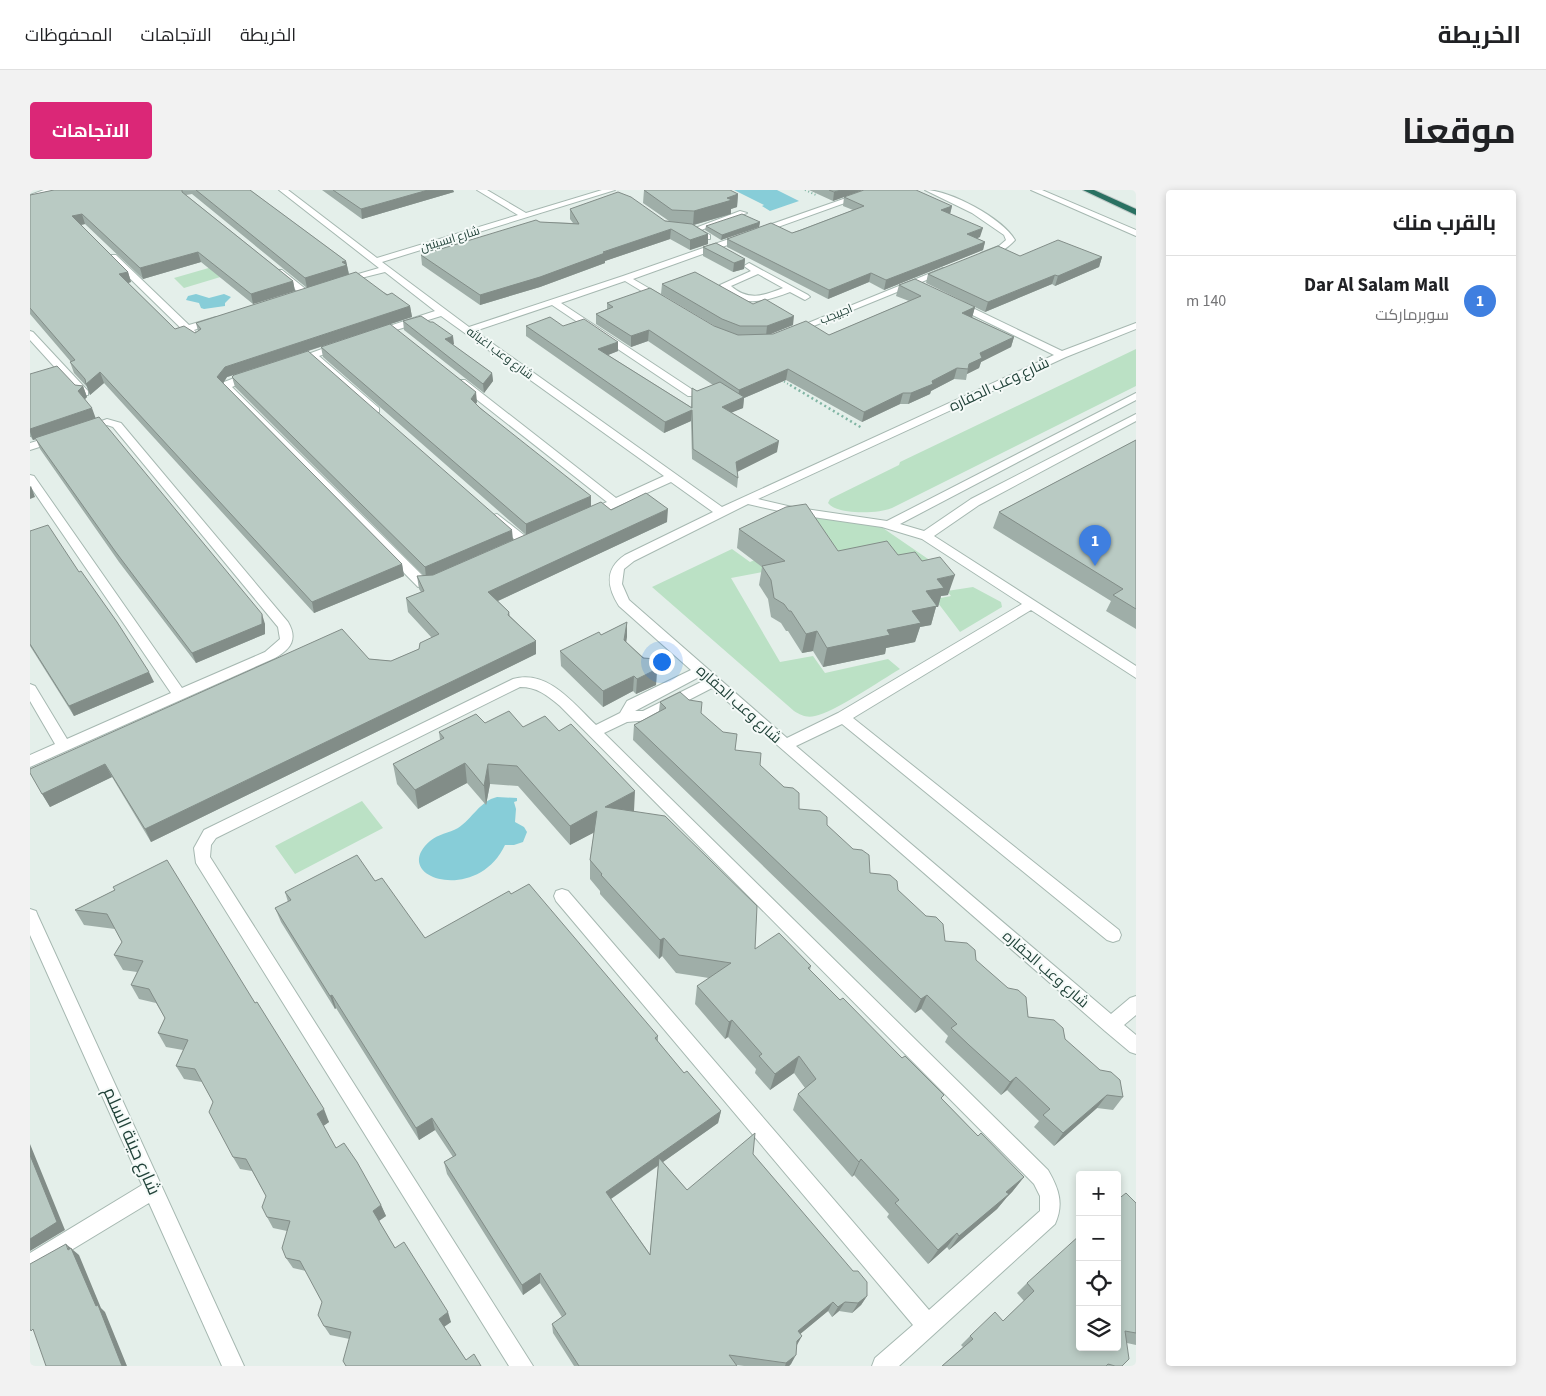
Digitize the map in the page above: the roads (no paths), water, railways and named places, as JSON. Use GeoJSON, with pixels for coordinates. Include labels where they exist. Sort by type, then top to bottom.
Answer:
{"type":"FeatureCollection","features":[{"type":"Feature","properties":{"kind":"highway"},"geometry":{"type":"LineString","coordinates":[[1087,190],[1136,212]]}},
{"type":"Feature","properties":{"kind":"street"},"geometry":{"type":"LineString","coordinates":[[30,198],[51,190]]}},
{"type":"Feature","properties":{"kind":"street","name":"شارع وعب اغباثه"},"geometry":{"type":"LineString","coordinates":[[283,190],[442,312],[721,512]]}},
{"type":"Feature","properties":{"kind":"street"},"geometry":{"type":"LineString","coordinates":[[481,190],[525,216]]}},
{"type":"Feature","properties":{"kind":"street","name":"شارع ابسيتين"},"geometry":{"type":"LineString","coordinates":[[375,261],[611,190]]}},
{"type":"Feature","properties":{"kind":"street"},"geometry":{"type":"LineString","coordinates":[[468,330],[626,278],[877,190]]}},
{"type":"Feature","properties":{"kind":"street"},"geometry":{"type":"LineString","coordinates":[[929,190],[996,223],[1008,232],[1011,240],[1008,244],[975,259]]}},
{"type":"Feature","properties":{"kind":"street"},"geometry":{"type":"LineString","coordinates":[[1035,190],[1136,233]]}},
{"type":"Feature","properties":{"kind":"street"},"geometry":{"type":"LineString","coordinates":[[743,213],[691,230],[733,257],[805,297]]}},
{"type":"Feature","properties":{"kind":"street"},"geometry":{"type":"LineString","coordinates":[[102,247],[198,339]]}},
{"type":"Feature","properties":{"kind":"street","name":"اجبيجب"},"geometry":{"type":"LineString","coordinates":[[777,337],[957,266]]}},
{"type":"Feature","properties":{"kind":"street"},"geometry":{"type":"LineString","coordinates":[[274,268],[305,293]]}},
{"type":"Feature","properties":{"kind":"street"},"geometry":{"type":"LineString","coordinates":[[330,285],[386,269]]}},
{"type":"Feature","properties":{"kind":"street"},"geometry":{"type":"LineString","coordinates":[[758,271],[725,285],[749,299],[757,301],[790,288]]}},
{"type":"Feature","properties":{"kind":"street"},"geometry":{"type":"LineString","coordinates":[[626,278],[667,303]]}},
{"type":"Feature","properties":{"kind":"street"},"geometry":{"type":"LineString","coordinates":[[913,283],[930,292]]}},
{"type":"Feature","properties":{"kind":"street"},"geometry":{"type":"LineString","coordinates":[[948,300],[1062,355]]}},
{"type":"Feature","properties":{"kind":"street"},"geometry":{"type":"LineString","coordinates":[[552,301],[692,394]]}},
{"type":"Feature","properties":{"kind":"street"},"geometry":{"type":"LineString","coordinates":[[286,363],[361,338],[396,331],[442,312]]}},
{"type":"Feature","properties":{"kind":"street"},"geometry":{"type":"LineString","coordinates":[[187,329],[223,318]]}},
{"type":"Feature","properties":{"kind":"street","name":"شارع وعب الجفاره"},"geometry":{"type":"LineString","coordinates":[[1136,326],[1062,355],[721,512],[692,529],[636,555],[621,564],[616,574],[617,594],[624,603],[702,670],[785,746],[1136,1046]]}},
{"type":"Feature","properties":{"kind":"street"},"geometry":{"type":"LineString","coordinates":[[30,334],[56,369],[67,373],[84,392]]}},
{"type":"Feature","properties":{"kind":"street"},"geometry":{"type":"LineString","coordinates":[[312,355],[385,419]]}},
{"type":"Feature","properties":{"kind":"street"},"geometry":{"type":"LineString","coordinates":[[268,369],[232,381],[228,384],[227,388],[423,584],[429,584],[447,576]]}},
{"type":"Feature","properties":{"kind":"street"},"geometry":{"type":"LineString","coordinates":[[454,376],[615,503]]}},
{"type":"Feature","properties":{"kind":"street"},"geometry":{"type":"LineString","coordinates":[[890,524],[1136,396]]}},
{"type":"Feature","properties":{"kind":"street"},"geometry":{"type":"LineString","coordinates":[[926,536],[962,509],[1136,417]]}},
{"type":"Feature","properties":{"kind":"street"},"geometry":{"type":"LineString","coordinates":[[30,446],[102,422],[115,423],[288,632],[287,641],[281,649],[30,761]]}},
{"type":"Feature","properties":{"kind":"street"},"geometry":{"type":"LineString","coordinates":[[579,519],[672,477]]}},
{"type":"Feature","properties":{"kind":"street"},"geometry":{"type":"LineString","coordinates":[[30,478],[180,695]]}},
{"type":"Feature","properties":{"kind":"street"},"geometry":{"type":"LineString","coordinates":[[747,500],[798,514],[890,524],[926,536],[1136,673]]}},
{"type":"Feature","properties":{"kind":"street"},"geometry":{"type":"LineString","coordinates":[[488,510],[525,542]]}},
{"type":"Feature","properties":{"kind":"street"},"geometry":{"type":"LineString","coordinates":[[785,746],[843,717],[1032,604]]}},
{"type":"Feature","properties":{"kind":"street"},"geometry":{"type":"LineString","coordinates":[[624,717],[632,704],[702,670]]}},
{"type":"Feature","properties":{"kind":"street"},"geometry":{"type":"LineString","coordinates":[[522,1366],[200,852],[210,834],[518,682],[529,681],[546,686],[1041,1177],[1049,1189],[1052,1205],[1048,1217],[883,1366]]}},
{"type":"Feature","properties":{"kind":"street"},"geometry":{"type":"LineString","coordinates":[[593,732],[624,717],[645,716],[714,681]]}},
{"type":"Feature","properties":{"kind":"street"},"geometry":{"type":"LineString","coordinates":[[30,689],[64,746]]}},
{"type":"Feature","properties":{"kind":"street"},"geometry":{"type":"LineString","coordinates":[[843,717],[1113,935]]}},
{"type":"Feature","properties":{"kind":"street"},"geometry":{"type":"LineString","coordinates":[[562,896],[928,1326]]}},
{"type":"Feature","properties":{"kind":"street","name":"شارع حينة السلم"},"geometry":{"type":"LineString","coordinates":[[30,916],[233,1366]]}},
{"type":"Feature","properties":{"kind":"street"},"geometry":{"type":"LineString","coordinates":[[1111,1025],[1136,1004]]}},
{"type":"Feature","properties":{"kind":"street"},"geometry":{"type":"LineString","coordinates":[[30,1265],[154,1189]]}},
{"type":"Feature","properties":{"kind":"water"},"geometry":{"type":"Polygon","coordinates":[[[734,190],[777,190],[799,201],[770,211],[762,206],[764,205],[734,190]]]}},
{"type":"Feature","properties":{"kind":"water"},"geometry":{"type":"Polygon","coordinates":[[[196,294],[209,298],[224,294],[231,297],[225,303],[225,306],[204,309],[201,308],[199,303],[186,300],[188,296],[196,294]]]}},
{"type":"Feature","properties":{"kind":"water"},"geometry":{"type":"Polygon","coordinates":[[[497,797],[517,798],[517,801],[514,802],[516,809],[515,822],[524,827],[527,832],[523,842],[505,845],[492,864],[476,875],[458,880],[441,879],[428,874],[420,866],[420,854],[430,841],[458,828],[486,802],[497,797]]]}},
{"type":"Feature","properties":{"kind":"place","name":"Dar Al Salam Mall"},"geometry":{"type":"Point","coordinates":[1095,566]}}]}
